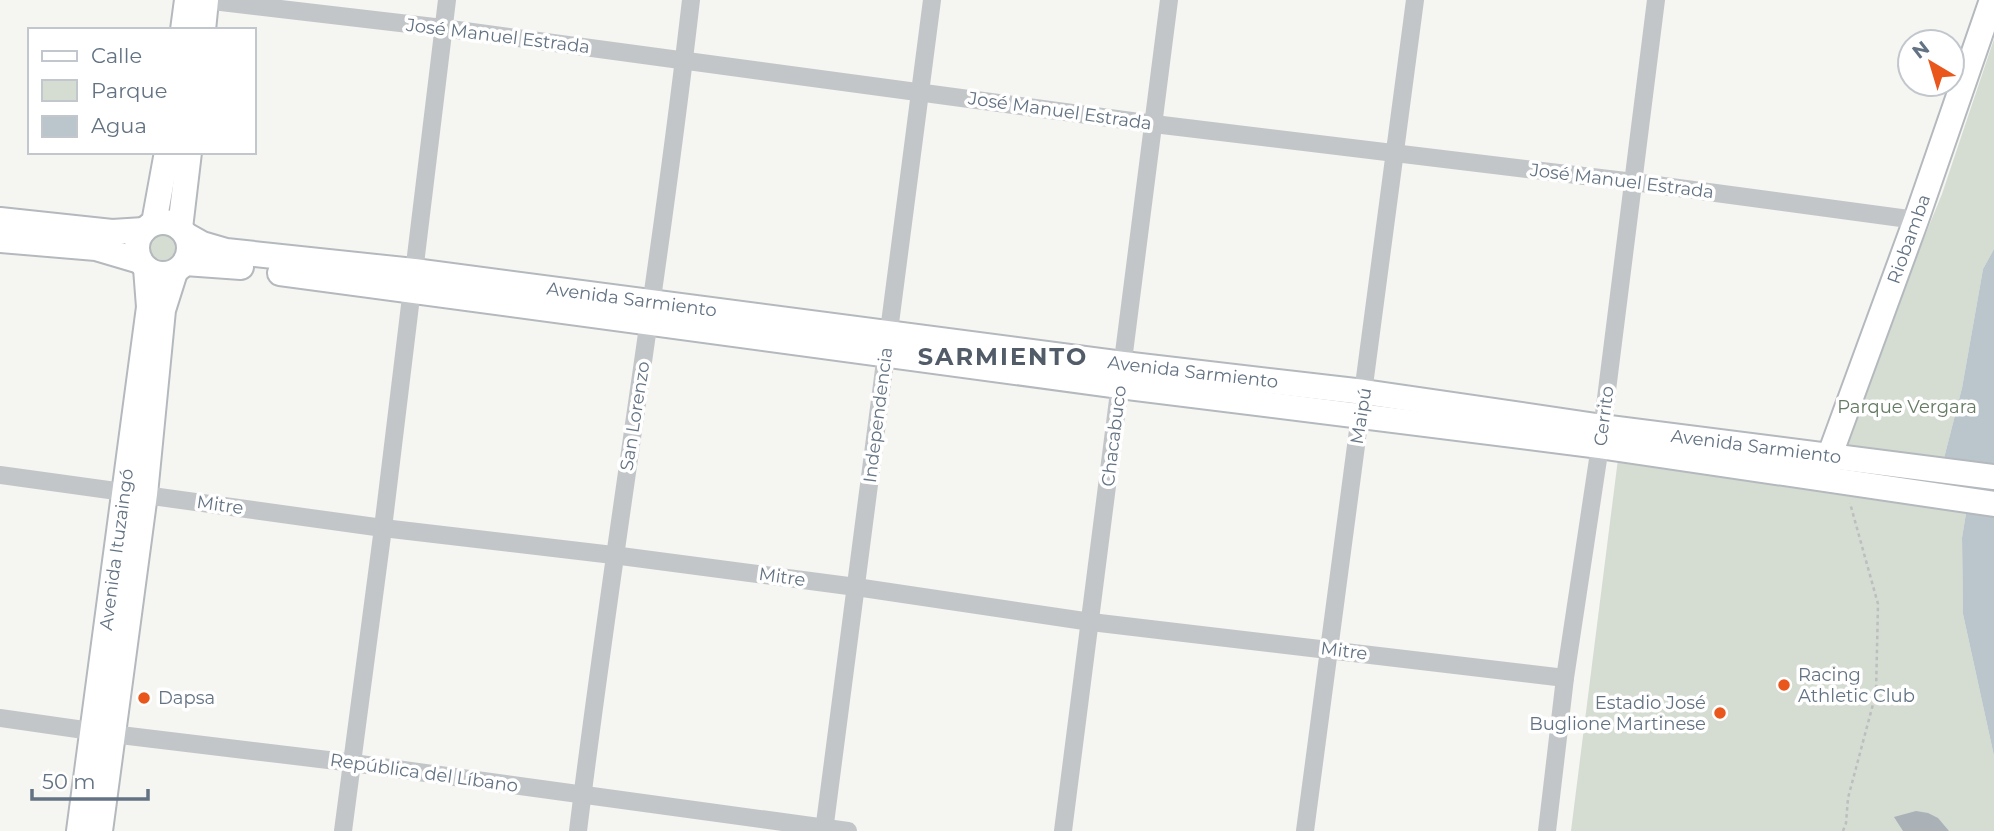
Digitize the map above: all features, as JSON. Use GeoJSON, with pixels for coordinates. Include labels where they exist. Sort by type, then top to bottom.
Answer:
{"type":"FeatureCollection","features":[{"type":"Feature","properties":{"kind":"main road"},"geometry":{"type":"LineString","coordinates":[[183,28],[187,0]]}},
{"type":"Feature","properties":{"kind":"main road"},"geometry":{"type":"LineString","coordinates":[[203,28],[205,0]]}},
{"type":"Feature","properties":{"kind":"main road","name":"Riobamba"},"geometry":{"type":"LineString","coordinates":[[1844,471],[1916,220],[1992,0]]}},
{"type":"Feature","properties":{"kind":"main road"},"geometry":{"type":"LineString","coordinates":[[143,265],[137,244],[149,227],[167,154]]}},
{"type":"Feature","properties":{"kind":"main road"},"geometry":{"type":"LineString","coordinates":[[0,240],[96,248],[143,265],[160,275],[180,267],[190,249],[183,231],[188,154]]}},
{"type":"Feature","properties":{"kind":"main road"},"geometry":{"type":"LineString","coordinates":[[0,220],[112,232],[149,227],[163,222],[183,231]]}},
{"type":"Feature","properties":{"kind":"main road","name":"Avenida Sarmiento"},"geometry":{"type":"LineString","coordinates":[[183,231],[202,244],[226,251],[413,281],[1121,375],[1360,418],[1602,437]]}},
{"type":"Feature","properties":{"kind":"main road","name":"Avenida Sarmiento"},"geometry":{"type":"LineString","coordinates":[[180,267],[218,264],[413,281]]}},
{"type":"Feature","properties":{"kind":"main road","name":"Avenida Ituzaingó"},"geometry":{"type":"LineString","coordinates":[[134,493],[149,307],[143,265]]}},
{"type":"Feature","properties":{"kind":"main road","name":"Avenida Ituzaingó"},"geometry":{"type":"LineString","coordinates":[[79,831],[102,733],[134,493],[163,310],[180,267]]}},
{"type":"Feature","properties":{"kind":"main road","name":"Avenida Sarmiento"},"geometry":{"type":"LineString","coordinates":[[1121,375],[1364,392],[1602,437],[1844,471],[1994,504]]}},
{"type":"Feature","properties":{"kind":"main road","name":"Avenida Sarmiento"},"geometry":{"type":"LineString","coordinates":[[1844,471],[1994,477]]}},
{"type":"Feature","properties":{"kind":"main road","name":"Avenida Ituzaingó"},"geometry":{"type":"LineString","coordinates":[[100,831],[102,733]]}},
{"type":"Feature","properties":{"kind":"street","name":"José Manuel Estrada"},"geometry":{"type":"LineString","coordinates":[[205,0],[443,28],[1154,124],[1634,182],[1916,220]]}},
{"type":"Feature","properties":{"kind":"street"},"geometry":{"type":"LineString","coordinates":[[343,831],[447,0]]}},
{"type":"Feature","properties":{"kind":"street","name":"San Lorenzo"},"geometry":{"type":"LineString","coordinates":[[578,831],[614,555],[651,314],[691,0]]}},
{"type":"Feature","properties":{"kind":"street","name":"Independencia"},"geometry":{"type":"LineString","coordinates":[[824,829],[932,0]]}},
{"type":"Feature","properties":{"kind":"street","name":"Chacabuco"},"geometry":{"type":"LineString","coordinates":[[1063,831],[1169,0]]}},
{"type":"Feature","properties":{"kind":"street","name":"Maipú"},"geometry":{"type":"LineString","coordinates":[[1305,831],[1415,0]]}},
{"type":"Feature","properties":{"kind":"street","name":"Cerrito"},"geometry":{"type":"LineString","coordinates":[[1547,831],[1565,678],[1602,437],[1656,0]]}},
{"type":"Feature","properties":{"kind":"street","name":"Mitre"},"geometry":{"type":"LineString","coordinates":[[0,475],[383,528],[856,587],[1091,622],[1565,678]]}},
{"type":"Feature","properties":{"kind":"street","name":"República del Líbano"},"geometry":{"type":"LineString","coordinates":[[0,718],[848,831]]}},
{"type":"Feature","properties":{"kind":"path"},"geometry":{"type":"LineString","coordinates":[[1843,831],[1848,798],[1876,693],[1878,604],[1844,471]]}},
{"type":"Feature","properties":{"kind":"green space","name":"Parque Vergara"},"geometry":{"type":"Polygon","coordinates":[[[1994,39],[1994,249],[1983,269],[1962,388],[1943,462],[1846,446],[1843,436],[1942,194],[1994,39]]]}},
{"type":"Feature","properties":{"kind":"green space"},"geometry":{"type":"Polygon","coordinates":[[[163,234],[172,238],[176,247],[172,256],[163,260],[154,256],[150,247],[154,238],[163,234]]]}},
{"type":"Feature","properties":{"kind":"green space","name":"Racing Athletic Club"},"geometry":{"type":"Polygon","coordinates":[[[1619,451],[1967,507],[1962,538],[1963,614],[1994,756],[1994,831],[1571,831],[1619,451]]]}},
{"type":"Feature","properties":{"kind":"water"},"geometry":{"type":"Polygon","coordinates":[[[1994,249],[1994,756],[1963,614],[1962,538],[1967,507],[1943,462],[1962,388],[1983,269],[1994,249]]]}},
{"type":"Feature","properties":{"kind":"building"},"geometry":{"type":"Polygon","coordinates":[[[1916,811],[1938,818],[1949,831],[1903,831],[1894,817],[1916,811]]]}},
{"type":"Feature","properties":{"kind":"place","name":"Racing Athletic Club"},"geometry":{"type":"Point","coordinates":[1784,685]}},
{"type":"Feature","properties":{"kind":"place","name":"Dapsa"},"geometry":{"type":"Point","coordinates":[144,698]}},
{"type":"Feature","properties":{"kind":"place","name":"Estadio José Buglione Martinese"},"geometry":{"type":"Point","coordinates":[1720,713]}},
{"type":"Feature","properties":{"kind":"district","name":"SARMIENTO"},"geometry":{"type":"Point","coordinates":[1003,357]}}]}
